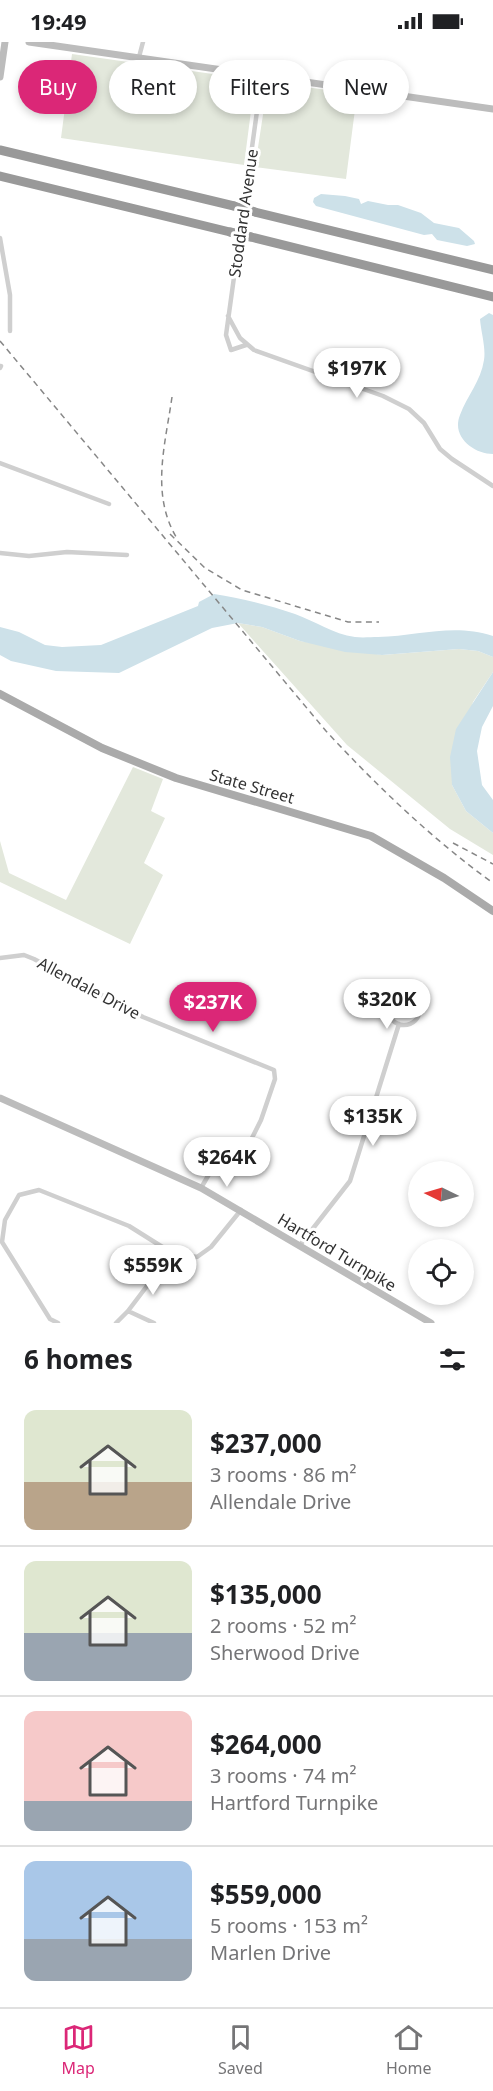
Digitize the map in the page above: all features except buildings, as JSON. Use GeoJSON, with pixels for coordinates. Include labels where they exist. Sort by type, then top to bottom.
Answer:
{"type":"FeatureCollection","features":[{"type":"Feature","properties":{"kind":"highway"},"geometry":{"type":"LineString","coordinates":[[0,150],[493,270]]}},
{"type":"Feature","properties":{"kind":"highway"},"geometry":{"type":"LineString","coordinates":[[0,176],[493,297]]}},
{"type":"Feature","properties":{"kind":"main road"},"geometry":{"type":"LineString","coordinates":[[0,77],[5,42]]}},
{"type":"Feature","properties":{"kind":"main road"},"geometry":{"type":"LineString","coordinates":[[29,42],[209,67]]}},
{"type":"Feature","properties":{"kind":"main road"},"geometry":{"type":"LineString","coordinates":[[311,82],[493,109]]}},
{"type":"Feature","properties":{"kind":"main road","name":"State Street"},"geometry":{"type":"LineString","coordinates":[[0,694],[102,748],[176,778],[372,836],[444,878],[493,911]]}},
{"type":"Feature","properties":{"kind":"main road","name":"Hartford Turnpike"},"geometry":{"type":"LineString","coordinates":[[0,1098],[201,1188],[431,1323]]}},
{"type":"Feature","properties":{"kind":"street"},"geometry":{"type":"LineString","coordinates":[[139,57],[143,42]]}},
{"type":"Feature","properties":{"kind":"street","name":"Stoddard Avenue"},"geometry":{"type":"LineString","coordinates":[[246,345],[231,350],[226,336],[256,114]]}},
{"type":"Feature","properties":{"kind":"street"},"geometry":{"type":"LineString","coordinates":[[0,238],[10,295],[10,331]]}},
{"type":"Feature","properties":{"kind":"street"},"geometry":{"type":"LineString","coordinates":[[228,316],[238,335],[246,345],[256,351],[383,396],[409,409],[424,423],[440,449],[493,486]]}},
{"type":"Feature","properties":{"kind":"street"},"geometry":{"type":"LineString","coordinates":[[0,463],[109,504]]}},
{"type":"Feature","properties":{"kind":"street"},"geometry":{"type":"LineString","coordinates":[[0,553],[29,556],[67,552],[127,555]]}},
{"type":"Feature","properties":{"kind":"street","name":"Allendale Drive"},"geometry":{"type":"LineString","coordinates":[[0,958],[24,955],[34,959],[143,1017],[274,1070],[275,1079],[261,1120],[250,1142],[242,1149],[225,1156],[212,1169],[201,1188]]}},
{"type":"Feature","properties":{"kind":"street"},"geometry":{"type":"LineString","coordinates":[[409,993],[418,1000],[420,1013],[410,1024],[399,1024],[389,1013],[389,1004],[395,995],[409,993]]}},
{"type":"Feature","properties":{"kind":"street"},"geometry":{"type":"LineString","coordinates":[[300,1245],[350,1181],[399,1024]]}},
{"type":"Feature","properties":{"kind":"street"},"geometry":{"type":"LineString","coordinates":[[58,1323],[50,1319],[2,1242],[5,1220],[19,1195],[39,1190],[129,1226],[172,1253],[197,1257],[211,1247],[241,1210]]}},
{"type":"Feature","properties":{"kind":"street"},"geometry":{"type":"LineString","coordinates":[[116,1323],[128,1311],[172,1253]]}},
{"type":"Feature","properties":{"kind":"street"},"geometry":{"type":"LineString","coordinates":[[128,1311],[154,1323]]}},
{"type":"Feature","properties":{"kind":"shaded area"},"geometry":{"type":"Polygon","coordinates":[[[72,54],[114,60],[109,60],[109,114],[197,114],[197,72],[209,73],[209,114],[251,114],[244,165],[61,138],[64,114],[97,114],[97,60],[71,60],[72,54]]]}},
{"type":"Feature","properties":{"kind":"shaded area"},"geometry":{"type":"Polygon","coordinates":[[[311,88],[323,89],[323,114],[354,114],[346,179],[255,167],[263,114],[311,114],[311,88]]]}},
{"type":"Feature","properties":{"kind":"shaded area"},"geometry":{"type":"Polygon","coordinates":[[[321,194],[359,199],[361,204],[368,201],[398,205],[421,213],[434,223],[459,228],[475,244],[467,246],[437,240],[432,234],[424,235],[316,206],[313,202],[314,198],[321,194]]]}},
{"type":"Feature","properties":{"kind":"shaded area"},"geometry":{"type":"Polygon","coordinates":[[[489,313],[493,315],[493,454],[479,451],[466,443],[461,437],[458,423],[482,368],[484,350],[480,319],[489,313]]]}},
{"type":"Feature","properties":{"kind":"shaded area"},"geometry":{"type":"Polygon","coordinates":[[[214,594],[275,608],[355,637],[450,630],[478,632],[493,636],[493,657],[478,651],[459,649],[382,655],[345,652],[300,641],[262,627],[238,623],[212,628],[119,673],[56,671],[11,661],[0,655],[0,627],[19,632],[45,645],[62,647],[101,645],[198,606],[199,602],[214,594]]]}},
{"type":"Feature","properties":{"kind":"shaded area"},"geometry":{"type":"Polygon","coordinates":[[[238,623],[262,627],[300,641],[382,655],[459,649],[478,651],[493,657],[493,672],[473,702],[452,785],[466,811],[493,833],[493,855],[450,829],[347,745],[238,623]]]}},
{"type":"Feature","properties":{"kind":"shaded area"},"geometry":{"type":"Polygon","coordinates":[[[493,672],[493,706],[482,727],[477,751],[482,785],[493,800],[493,833],[466,811],[452,785],[450,757],[456,729],[493,672]]]}},
{"type":"Feature","properties":{"kind":"shaded area"},"geometry":{"type":"Polygon","coordinates":[[[133,767],[163,779],[151,811],[165,818],[144,863],[163,875],[130,944],[0,882],[0,841],[9,873],[66,900],[133,767]]]}},
{"type":"Feature","properties":{"kind":"railway"},"geometry":{"type":"LineString","coordinates":[[0,341],[326,731],[406,811],[493,883]]}},
{"type":"Feature","properties":{"kind":"railway"},"geometry":{"type":"LineString","coordinates":[[172,397],[163,452],[162,488],[169,523],[178,540]]}},
{"type":"Feature","properties":{"kind":"railway"},"geometry":{"type":"LineString","coordinates":[[170,534],[205,568],[242,590],[348,622],[379,622]]}},
{"type":"Feature","properties":{"kind":"railway"},"geometry":{"type":"LineString","coordinates":[[453,843],[493,864]]}}]}
